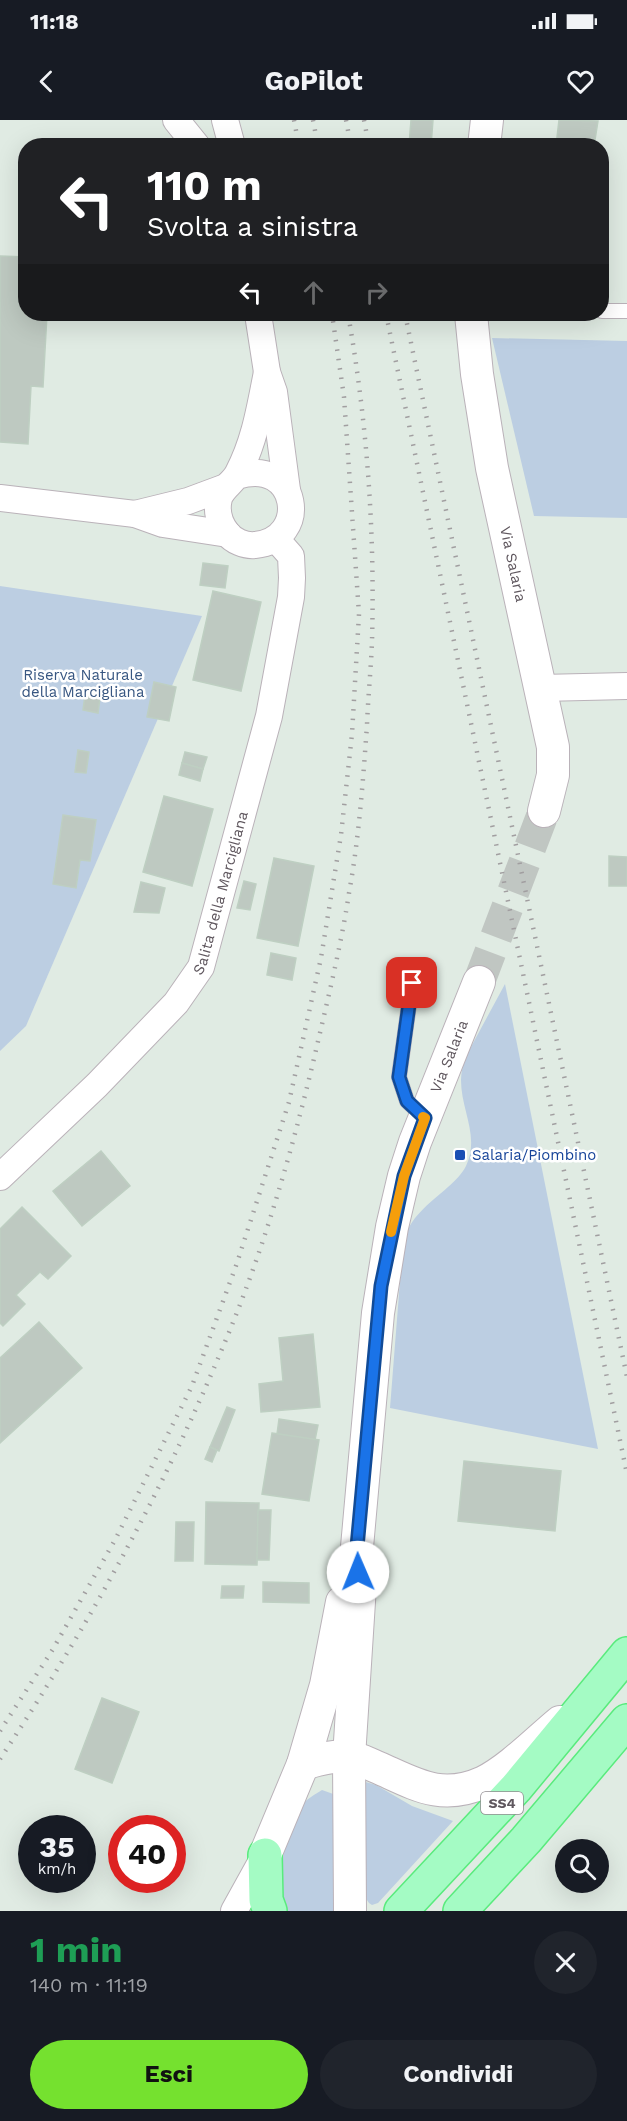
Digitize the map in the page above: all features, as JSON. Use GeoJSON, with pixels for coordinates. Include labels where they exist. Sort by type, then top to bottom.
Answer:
{"type":"FeatureCollection","features":[{"type":"Feature","properties":{"kind":"main road","name":"SS4"},"geometry":{"type":"LineString","coordinates":[[401,1911],[516,1788],[627,1654]]}},
{"type":"Feature","properties":{"kind":"main road","name":"SS4"},"geometry":{"type":"LineString","coordinates":[[460,1911],[526,1840],[627,1721]]}},
{"type":"Feature","properties":{"kind":"main road"},"geometry":{"type":"LineString","coordinates":[[265,1855],[266,1900],[270,1911]]}},
{"type":"Feature","properties":{"kind":"street"},"geometry":{"type":"LineString","coordinates":[[176,120],[191,138]]}},
{"type":"Feature","properties":{"kind":"street"},"geometry":{"type":"LineString","coordinates":[[225,120],[230,138]]}},
{"type":"Feature","properties":{"kind":"street"},"geometry":{"type":"LineString","coordinates":[[485,138],[487,120]]}},
{"type":"Feature","properties":{"kind":"street"},"geometry":{"type":"LineString","coordinates":[[259,321],[267,372],[274,392],[287,490],[291,503],[291,517],[285,529],[276,539],[264,544],[251,545],[238,542],[228,534],[221,524],[218,512],[219,500],[253,438],[267,372]]}},
{"type":"Feature","properties":{"kind":"street","name":"Via Salaria"},"geometry":{"type":"LineString","coordinates":[[472,321],[481,407],[492,468],[554,756],[553,775],[544,811]]}},
{"type":"Feature","properties":{"kind":"street"},"geometry":{"type":"LineString","coordinates":[[135,514],[188,501],[250,472],[265,473],[278,479],[287,490]]}},
{"type":"Feature","properties":{"kind":"street"},"geometry":{"type":"LineString","coordinates":[[0,498],[135,514],[163,524],[228,534]]}},
{"type":"Feature","properties":{"kind":"street","name":"Salita della Marcigliana"},"geometry":{"type":"LineString","coordinates":[[0,1177],[105,1077],[176,1003],[201,968],[269,716],[291,597],[291,556],[276,539]]}},
{"type":"Feature","properties":{"kind":"street"},"geometry":{"type":"LineString","coordinates":[[541,688],[627,686]]}},
{"type":"Feature","properties":{"kind":"street","name":"Via Salaria"},"geometry":{"type":"LineString","coordinates":[[356,1558],[381,1286],[404,1176],[479,982]]}},
{"type":"Feature","properties":{"kind":"street"},"geometry":{"type":"LineString","coordinates":[[350,1911],[349,1757],[360,1586],[356,1558]]}},
{"type":"Feature","properties":{"kind":"street"},"geometry":{"type":"LineString","coordinates":[[234,1911],[265,1855],[303,1764],[326,1685],[345,1585],[356,1558]]}},
{"type":"Feature","properties":{"kind":"street"},"geometry":{"type":"LineString","coordinates":[[303,1764],[319,1759],[349,1757],[423,1788],[439,1791],[464,1789],[483,1782],[497,1773],[598,1690]]}},
{"type":"Feature","properties":{"kind":"lane"},"geometry":{"type":"LineString","coordinates":[[609,311],[627,311]]}},
{"type":"Feature","properties":{"kind":"lane"},"geometry":{"type":"LineString","coordinates":[[412,983],[399,1077],[407,1101],[425,1118]]}},
{"type":"Feature","properties":{"kind":"green space"},"geometry":{"type":"Polygon","coordinates":[[[492,338],[627,341],[627,518],[534,516],[492,338]]]}},
{"type":"Feature","properties":{"kind":"green space","name":"Riserva Naturale della Marcigliana"},"geometry":{"type":"Polygon","coordinates":[[[0,586],[202,616],[26,1026],[0,1051],[0,586]]]}},
{"type":"Feature","properties":{"kind":"green space"},"geometry":{"type":"Polygon","coordinates":[[[505,984],[598,1449],[390,1408],[403,1243],[415,1218],[456,1180],[466,1166],[470,1155],[471,1134],[462,1091],[462,1069],[465,1058],[505,984]]]}},
{"type":"Feature","properties":{"kind":"green space"},"geometry":{"type":"Polygon","coordinates":[[[362,1781],[376,1785],[412,1806],[453,1821],[378,1903],[372,1905],[365,1897],[362,1781]]]}},
{"type":"Feature","properties":{"kind":"green space"},"geometry":{"type":"Polygon","coordinates":[[[322,1790],[336,1795],[337,1911],[285,1911],[280,1871],[285,1841],[303,1804],[322,1790]]]}},
{"type":"Feature","properties":{"kind":"building"},"geometry":{"type":"Polygon","coordinates":[[[411,120],[433,120],[432,138],[410,138],[411,120]]]}},
{"type":"Feature","properties":{"kind":"building"},"geometry":{"type":"Polygon","coordinates":[[[559,120],[598,121],[595,138],[557,138],[559,120]]]}},
{"type":"Feature","properties":{"kind":"building"},"geometry":{"type":"Polygon","coordinates":[[[0,256],[18,257],[18,321],[47,321],[43,387],[31,386],[28,444],[0,442],[0,256]]]}},
{"type":"Feature","properties":{"kind":"building"},"geometry":{"type":"Polygon","coordinates":[[[203,563],[228,566],[225,588],[200,585],[203,563]]]}},
{"type":"Feature","properties":{"kind":"building"},"geometry":{"type":"Polygon","coordinates":[[[213,591],[261,602],[241,691],[193,680],[213,591]]]}},
{"type":"Feature","properties":{"kind":"building"},"geometry":{"type":"Polygon","coordinates":[[[154,682],[176,687],[169,721],[147,717],[154,682]]]}},
{"type":"Feature","properties":{"kind":"building"},"geometry":{"type":"Polygon","coordinates":[[[86,688],[101,690],[98,713],[83,710],[86,688]]]}},
{"type":"Feature","properties":{"kind":"building"},"geometry":{"type":"Polygon","coordinates":[[[78,750],[89,752],[86,773],[75,772],[78,750]]]}},
{"type":"Feature","properties":{"kind":"building"},"geometry":{"type":"Polygon","coordinates":[[[185,752],[207,757],[203,769],[182,763],[185,752]]]}},
{"type":"Feature","properties":{"kind":"building"},"geometry":{"type":"Polygon","coordinates":[[[182,763],[203,769],[200,781],[179,775],[182,763]]]}},
{"type":"Feature","properties":{"kind":"building"},"geometry":{"type":"Polygon","coordinates":[[[164,796],[213,809],[192,886],[143,872],[164,796]]]}},
{"type":"Feature","properties":{"kind":"building"},"geometry":{"type":"Polygon","coordinates":[[[63,815],[96,820],[90,861],[80,860],[76,888],[53,884],[63,815]]]}},
{"type":"Feature","properties":{"kind":"building"},"geometry":{"type":"Polygon","coordinates":[[[609,856],[627,857],[627,886],[609,886],[609,856]]]}},
{"type":"Feature","properties":{"kind":"building"},"geometry":{"type":"Polygon","coordinates":[[[274,858],[314,866],[298,946],[257,938],[274,858]]]}},
{"type":"Feature","properties":{"kind":"building"},"geometry":{"type":"Polygon","coordinates":[[[244,881],[256,884],[250,910],[237,908],[244,881]]]}},
{"type":"Feature","properties":{"kind":"building"},"geometry":{"type":"Polygon","coordinates":[[[141,882],[165,888],[159,913],[134,912],[141,882]]]}},
{"type":"Feature","properties":{"kind":"building"},"geometry":{"type":"Polygon","coordinates":[[[271,953],[296,958],[292,980],[267,975],[271,953]]]}},
{"type":"Feature","properties":{"kind":"building"},"geometry":{"type":"Polygon","coordinates":[[[101,1151],[130,1186],[82,1226],[53,1191],[101,1151]]]}},
{"type":"Feature","properties":{"kind":"building"},"geometry":{"type":"Polygon","coordinates":[[[22,1207],[71,1256],[48,1279],[40,1272],[16,1295],[25,1304],[3,1326],[0,1323],[0,1229],[22,1207]]]}},
{"type":"Feature","properties":{"kind":"building"},"geometry":{"type":"Polygon","coordinates":[[[39,1322],[82,1368],[0,1443],[0,1358],[39,1322]]]}},
{"type":"Feature","properties":{"kind":"building"},"geometry":{"type":"Polygon","coordinates":[[[313,1334],[320,1407],[261,1412],[259,1384],[283,1381],[279,1338],[313,1334]]]}},
{"type":"Feature","properties":{"kind":"building"},"geometry":{"type":"Polygon","coordinates":[[[227,1407],[235,1410],[219,1451],[210,1447],[227,1407]]]}},
{"type":"Feature","properties":{"kind":"building"},"geometry":{"type":"Polygon","coordinates":[[[279,1419],[318,1425],[315,1440],[277,1434],[279,1419]]]}},
{"type":"Feature","properties":{"kind":"building"},"geometry":{"type":"Polygon","coordinates":[[[272,1433],[319,1440],[309,1501],[262,1494],[272,1433]]]}},
{"type":"Feature","properties":{"kind":"building"},"geometry":{"type":"Polygon","coordinates":[[[210,1447],[217,1450],[212,1462],[205,1459],[210,1447]]]}},
{"type":"Feature","properties":{"kind":"building"},"geometry":{"type":"Polygon","coordinates":[[[464,1461],[561,1471],[555,1531],[458,1521],[464,1461]]]}},
{"type":"Feature","properties":{"kind":"building"},"geometry":{"type":"Polygon","coordinates":[[[206,1502],[259,1503],[257,1565],[205,1564],[206,1502]]]}},
{"type":"Feature","properties":{"kind":"building"},"geometry":{"type":"Polygon","coordinates":[[[258,1510],[271,1510],[269,1560],[257,1560],[258,1510]]]}},
{"type":"Feature","properties":{"kind":"building"},"geometry":{"type":"Polygon","coordinates":[[[176,1522],[194,1522],[193,1561],[175,1561],[176,1522]]]}},
{"type":"Feature","properties":{"kind":"building"},"geometry":{"type":"Polygon","coordinates":[[[263,1582],[309,1583],[309,1603],[263,1602],[263,1582]]]}},
{"type":"Feature","properties":{"kind":"building"},"geometry":{"type":"Polygon","coordinates":[[[222,1586],[244,1586],[243,1598],[221,1598],[222,1586]]]}},
{"type":"Feature","properties":{"kind":"building"},"geometry":{"type":"Polygon","coordinates":[[[102,1698],[139,1712],[112,1783],[75,1769],[102,1698]]]}},
{"type":"Feature","properties":{"kind":"tunnel"},"geometry":{"type":"LineString","coordinates":[[479,982],[544,811]]}},
{"type":"Feature","properties":{"kind":"railway"},"geometry":{"type":"LineString","coordinates":[[294,120],[297,138]]}},
{"type":"Feature","properties":{"kind":"railway"},"geometry":{"type":"LineString","coordinates":[[313,120],[316,138]]}},
{"type":"Feature","properties":{"kind":"railway"},"geometry":{"type":"LineString","coordinates":[[346,120],[349,138]]}},
{"type":"Feature","properties":{"kind":"railway"},"geometry":{"type":"LineString","coordinates":[[364,120],[367,138]]}},
{"type":"Feature","properties":{"kind":"railway"},"geometry":{"type":"LineString","coordinates":[[0,1731],[53,1649],[115,1540],[192,1386],[237,1263],[289,1102],[321,958],[341,835],[352,734],[359,614],[344,397],[333,321]]}},
{"type":"Feature","properties":{"kind":"railway"},"geometry":{"type":"LineString","coordinates":[[0,1759],[63,1660],[121,1560],[199,1403],[251,1276],[287,1164],[316,1050],[342,933],[355,851],[364,767],[372,641],[371,518],[365,436],[349,321]]}},
{"type":"Feature","properties":{"kind":"railway"},"geometry":{"type":"LineString","coordinates":[[387,321],[627,1474]]}},
{"type":"Feature","properties":{"kind":"railway"},"geometry":{"type":"LineString","coordinates":[[406,321],[627,1377]]}},
{"type":"Feature","properties":{"kind":"slow traffic"},"geometry":{"type":"LineString","coordinates":[[391,1232],[404,1176],[425,1118],[423,1117]]}},
{"type":"Feature","properties":{"kind":"place","name":"Salaria/Piombino"},"geometry":{"type":"Point","coordinates":[460,1155]}},
{"type":"Feature","properties":{"kind":"route"},"geometry":{"type":"LineString","coordinates":[[358,1572],[356,1558],[381,1286],[404,1176],[425,1118],[407,1101],[399,1077],[412,983]]}}]}
